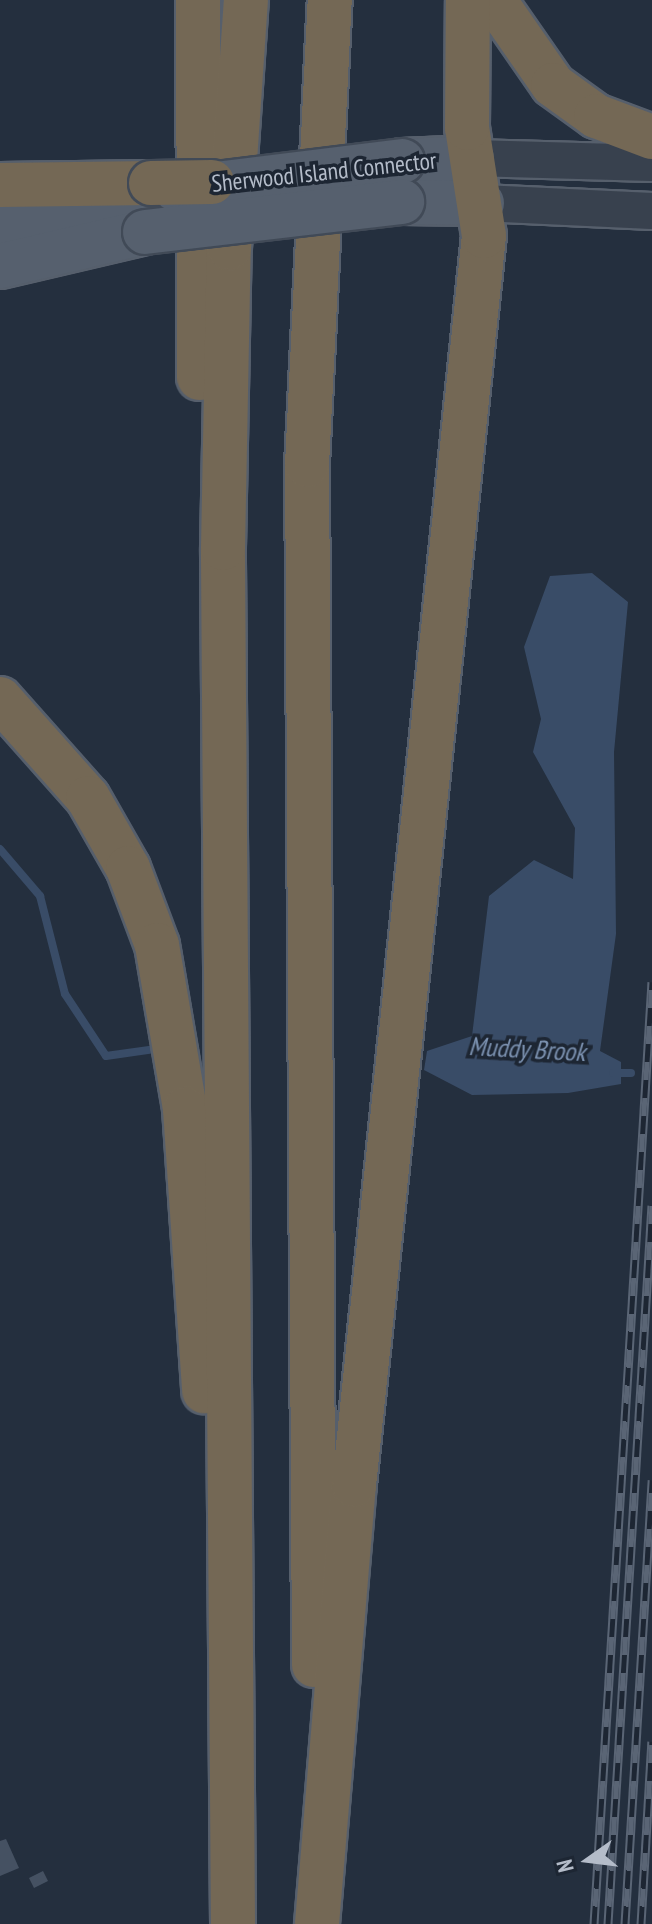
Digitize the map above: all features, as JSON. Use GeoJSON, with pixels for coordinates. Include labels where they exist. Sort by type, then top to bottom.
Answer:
{"type":"FeatureCollection","features":[{"type":"Feature","properties":{"kind":"highway"},"geometry":{"type":"LineString","coordinates":[[198,0],[198,367],[223,649]]}},
{"type":"Feature","properties":{"kind":"highway"},"geometry":{"type":"LineString","coordinates":[[233,1924],[223,649],[229,248],[246,0]]}},
{"type":"Feature","properties":{"kind":"highway"},"geometry":{"type":"LineString","coordinates":[[317,1924],[306,551],[330,0]]}},
{"type":"Feature","properties":{"kind":"highway"},"geometry":{"type":"LineString","coordinates":[[317,1924],[482,203],[472,158],[468,0]]}},
{"type":"Feature","properties":{"kind":"highway"},"geometry":{"type":"LineString","coordinates":[[494,0],[553,85],[596,116],[652,137]]}},
{"type":"Feature","properties":{"kind":"highway"},"geometry":{"type":"LineString","coordinates":[[0,185],[149,203],[212,182]]}},
{"type":"Feature","properties":{"kind":"highway"},"geometry":{"type":"LineString","coordinates":[[0,699],[59,759],[109,831],[144,906],[168,986],[185,1109],[232,1705]]}},
{"type":"Feature","properties":{"kind":"main road","name":"Sherwood Island Connector"},"geometry":{"type":"LineString","coordinates":[[0,227],[149,203],[402,181],[472,158]]}},
{"type":"Feature","properties":{"kind":"main road","name":"Sherwood Island Connector"},"geometry":{"type":"LineString","coordinates":[[212,182],[402,181],[482,203]]}},
{"type":"Feature","properties":{"kind":"main road","name":"Sherwood Island Connector"},"geometry":{"type":"LineString","coordinates":[[0,266],[149,203]]}},
{"type":"Feature","properties":{"kind":"street","name":"Sherwood Island Connector"},"geometry":{"type":"LineString","coordinates":[[472,158],[652,163]]}},
{"type":"Feature","properties":{"kind":"street","name":"Sherwood Island Connector"},"geometry":{"type":"LineString","coordinates":[[482,203],[652,211]]}},
{"type":"Feature","properties":{"kind":"water"},"geometry":{"type":"Polygon","coordinates":[[[592,573],[628,602],[614,752],[616,934],[600,1051],[621,1062],[621,1084],[568,1093],[472,1095],[424,1070],[427,1051],[472,1036],[489,896],[534,860],[573,879],[575,828],[533,752],[541,719],[524,647],[550,576],[592,573]]]}},
{"type":"Feature","properties":{"kind":"building"},"geometry":{"type":"Polygon","coordinates":[[[6,1839],[19,1868],[0,1876],[0,1841],[6,1839]]]}},
{"type":"Feature","properties":{"kind":"building"},"geometry":{"type":"Polygon","coordinates":[[[43,1871],[48,1881],[34,1888],[29,1878],[43,1871]]]}},
{"type":"Feature","properties":{"kind":"waterway","name":"Muddy Brook"},"geometry":{"type":"LineString","coordinates":[[0,849],[40,896],[65,994],[106,1056],[155,1049]]}},
{"type":"Feature","properties":{"kind":"waterway","name":"Muddy Brook"},"geometry":{"type":"LineString","coordinates":[[613,1073],[631,1073]]}},
{"type":"Feature","properties":{"kind":"railway"},"geometry":{"type":"LineString","coordinates":[[594,1924],[652,982]]}},
{"type":"Feature","properties":{"kind":"railway"},"geometry":{"type":"LineString","coordinates":[[608,1924],[652,1205]]}},
{"type":"Feature","properties":{"kind":"railway"},"geometry":{"type":"LineString","coordinates":[[625,1924],[652,1480]]}},
{"type":"Feature","properties":{"kind":"railway"},"geometry":{"type":"LineString","coordinates":[[641,1924],[652,1741]]}}]}
